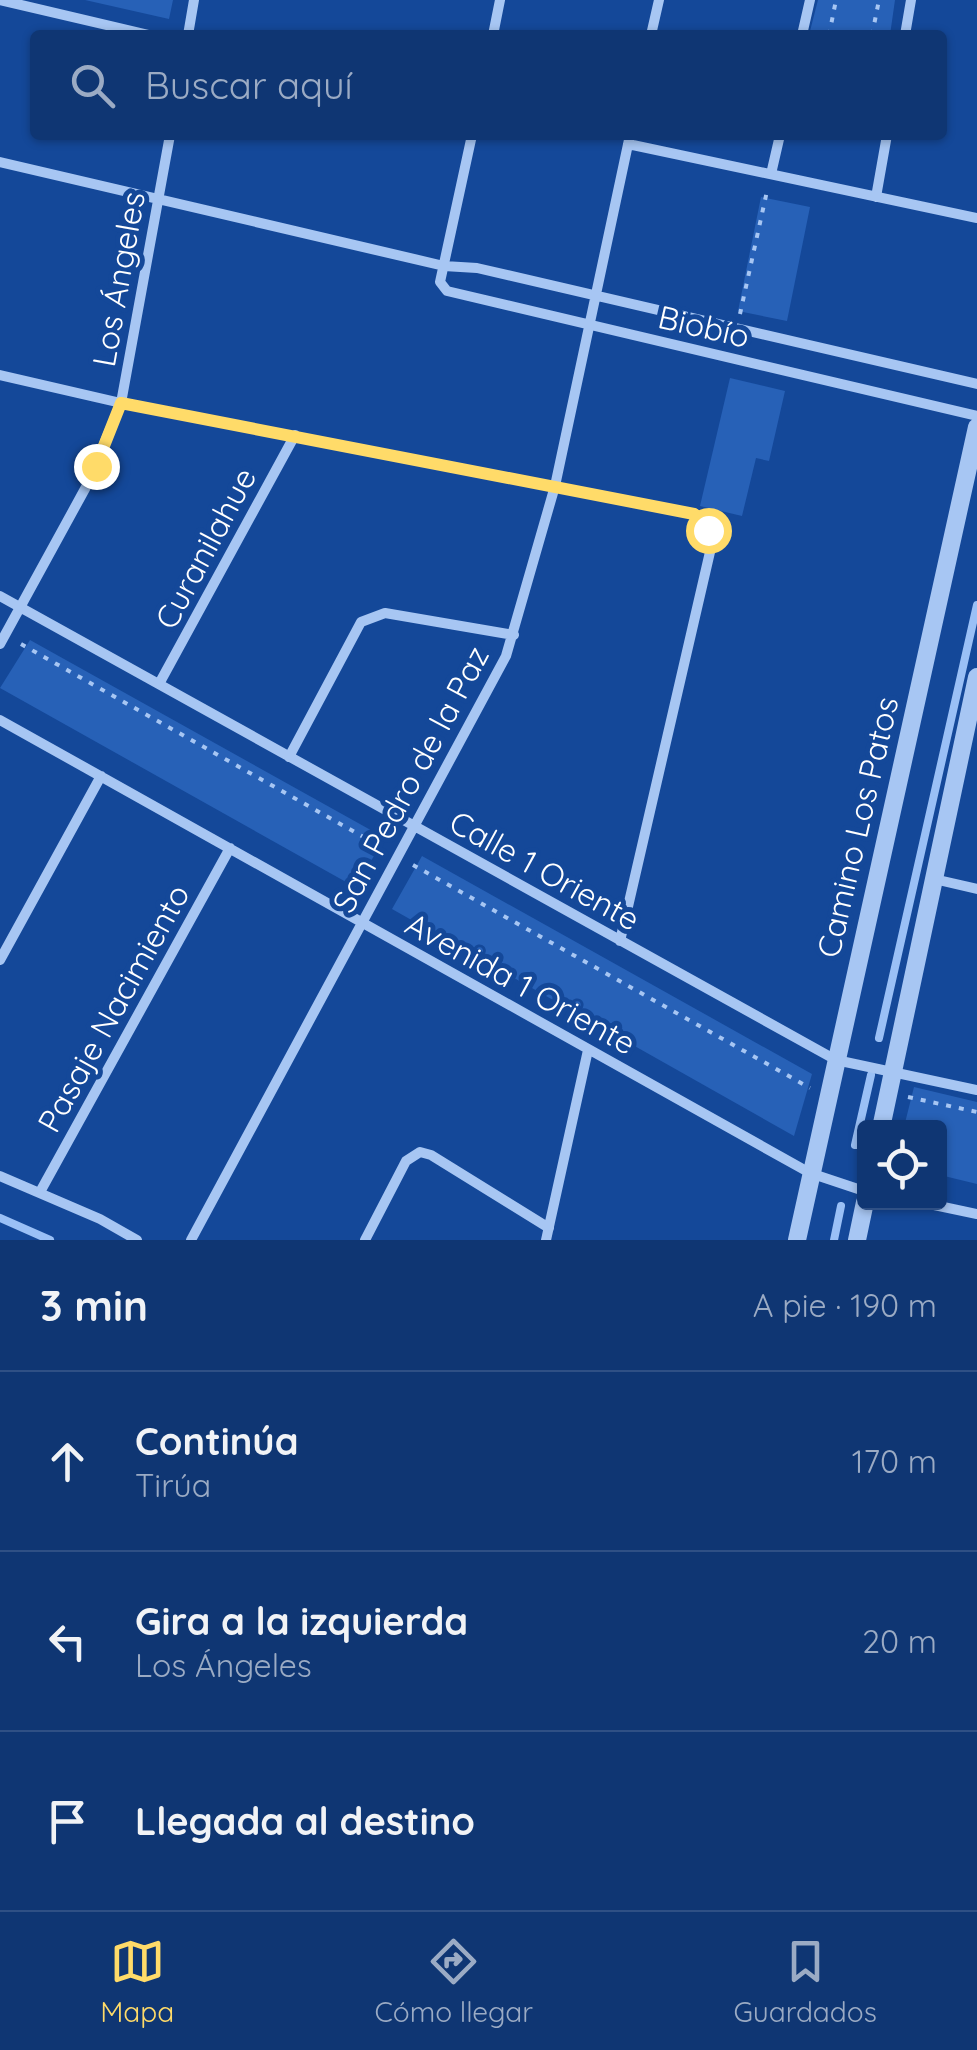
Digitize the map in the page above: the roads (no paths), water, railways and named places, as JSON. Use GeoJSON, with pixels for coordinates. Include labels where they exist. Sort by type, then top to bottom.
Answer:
{"type":"FeatureCollection","features":[{"type":"Feature","properties":{"kind":"street"},"geometry":{"type":"LineString","coordinates":[[0,0],[128,30]]}},
{"type":"Feature","properties":{"kind":"street"},"geometry":{"type":"LineString","coordinates":[[189,30],[194,0]]}},
{"type":"Feature","properties":{"kind":"street"},"geometry":{"type":"LineString","coordinates":[[494,30],[500,0]]}},
{"type":"Feature","properties":{"kind":"street"},"geometry":{"type":"LineString","coordinates":[[653,30],[659,0]]}},
{"type":"Feature","properties":{"kind":"street"},"geometry":{"type":"LineString","coordinates":[[803,30],[810,0]]}},
{"type":"Feature","properties":{"kind":"street"},"geometry":{"type":"LineString","coordinates":[[906,30],[911,0]]}},
{"type":"Feature","properties":{"kind":"street","name":"Los Ángeles"},"geometry":{"type":"LineString","coordinates":[[0,644],[86,487],[121,403],[169,140]]}},
{"type":"Feature","properties":{"kind":"street"},"geometry":{"type":"LineString","coordinates":[[444,266],[471,140]]}},
{"type":"Feature","properties":{"kind":"street","name":"San Pedro de la Paz"},"geometry":{"type":"LineString","coordinates":[[191,1240],[496,680],[514,635],[555,486],[629,140]]}},
{"type":"Feature","properties":{"kind":"street"},"geometry":{"type":"LineString","coordinates":[[633,140],[977,218]]}},
{"type":"Feature","properties":{"kind":"street"},"geometry":{"type":"LineString","coordinates":[[771,174],[779,140]]}},
{"type":"Feature","properties":{"kind":"street"},"geometry":{"type":"LineString","coordinates":[[876,197],[886,140]]}},
{"type":"Feature","properties":{"kind":"street","name":"Biobío"},"geometry":{"type":"LineString","coordinates":[[0,162],[444,266],[477,268],[977,384]]}},
{"type":"Feature","properties":{"kind":"street","name":"Biobío"},"geometry":{"type":"LineString","coordinates":[[444,266],[440,282],[447,291],[977,416]]}},
{"type":"Feature","properties":{"kind":"street"},"geometry":{"type":"LineString","coordinates":[[0,375],[121,403],[694,514],[703,520],[710,552],[620,941]]}},
{"type":"Feature","properties":{"kind":"street","name":"Camino Los Patos"},"geometry":{"type":"LineString","coordinates":[[797,1240],[977,426]]}},
{"type":"Feature","properties":{"kind":"street","name":"Curanilahue"},"geometry":{"type":"LineString","coordinates":[[159,684],[295,434]]}},
{"type":"Feature","properties":{"kind":"street","name":"Calle 1 Oriente"},"geometry":{"type":"LineString","coordinates":[[0,596],[836,1060],[977,1090]]}},
{"type":"Feature","properties":{"kind":"street"},"geometry":{"type":"LineString","coordinates":[[289,756],[361,622],[384,613],[514,635]]}},
{"type":"Feature","properties":{"kind":"street"},"geometry":{"type":"LineString","coordinates":[[883,1120],[934,879],[971,738],[977,677]]}},
{"type":"Feature","properties":{"kind":"street","name":"Avenida 1 Oriente"},"geometry":{"type":"LineString","coordinates":[[0,720],[810,1174],[857,1189]]}},
{"type":"Feature","properties":{"kind":"street"},"geometry":{"type":"LineString","coordinates":[[0,960],[101,776]]}},
{"type":"Feature","properties":{"kind":"street","name":"Pasaje Nacimiento"},"geometry":{"type":"LineString","coordinates":[[40,1192],[230,848]]}},
{"type":"Feature","properties":{"kind":"street"},"geometry":{"type":"LineString","coordinates":[[934,879],[977,889]]}},
{"type":"Feature","properties":{"kind":"street"},"geometry":{"type":"LineString","coordinates":[[366,1240],[406,1161],[420,1152],[431,1155],[548,1234],[588,1050]]}},
{"type":"Feature","properties":{"kind":"street"},"geometry":{"type":"LineString","coordinates":[[0,1176],[138,1240]]}},
{"type":"Feature","properties":{"kind":"street"},"geometry":{"type":"LineString","coordinates":[[947,1208],[977,1214]]}},
{"type":"Feature","properties":{"kind":"street"},"geometry":{"type":"LineString","coordinates":[[857,1240],[863,1210]]}},
{"type":"Feature","properties":{"kind":"waterway"},"geometry":{"type":"LineString","coordinates":[[879,1038],[977,605]]}},
{"type":"Feature","properties":{"kind":"waterway"},"geometry":{"type":"LineString","coordinates":[[855,1145],[871,1075]]}},
{"type":"Feature","properties":{"kind":"waterway"},"geometry":{"type":"LineString","coordinates":[[834,1240],[841,1206]]}},
{"type":"Feature","properties":{"kind":"waterway"},"geometry":{"type":"LineString","coordinates":[[0,1218],[50,1240]]}}]}
